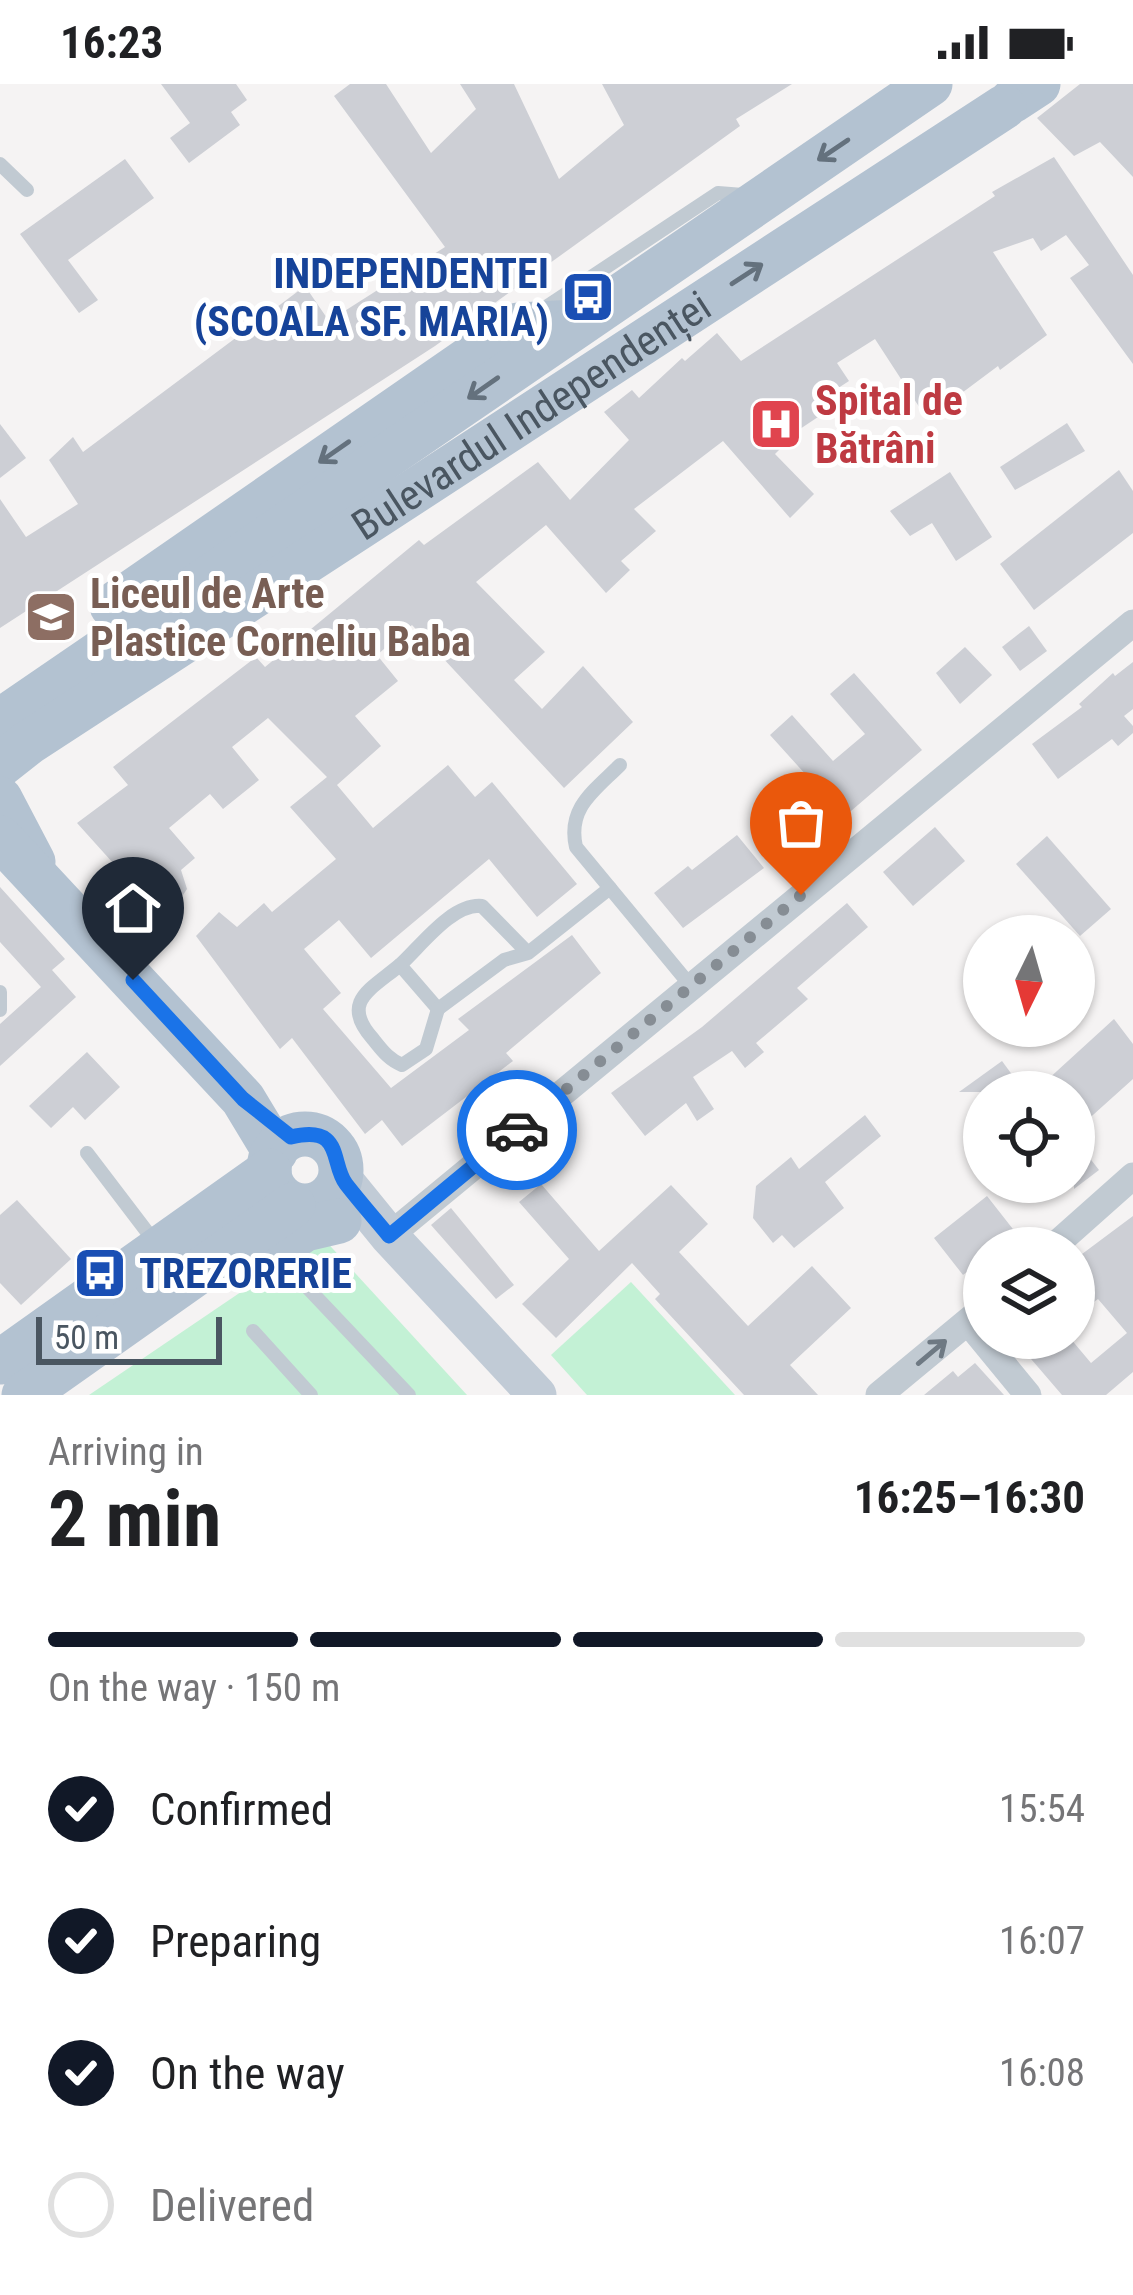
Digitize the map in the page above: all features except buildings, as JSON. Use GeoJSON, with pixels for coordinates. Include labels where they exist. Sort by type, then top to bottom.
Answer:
{"type":"FeatureCollection","features":[{"type":"Feature","properties":{"kind":"main road","name":"Bulevardul Independenței"},"geometry":{"type":"LineString","coordinates":[[6,746],[579,322],[930,84]]}},
{"type":"Feature","properties":{"kind":"main road","name":"Bulevardul Independenței"},"geometry":{"type":"LineString","coordinates":[[961,84],[974,104],[994,110],[1019,94]]}},
{"type":"Feature","properties":{"kind":"main road","name":"Bulevardul Independenței"},"geometry":{"type":"LineString","coordinates":[[6,746],[1019,94]]}},
{"type":"Feature","properties":{"kind":"main road"},"geometry":{"type":"LineString","coordinates":[[0,682],[518,325],[579,322]]}},
{"type":"Feature","properties":{"kind":"main road"},"geometry":{"type":"LineString","coordinates":[[6,746],[13,791],[6,822],[39,875],[243,1099],[303,1181],[502,1395]]}},
{"type":"Feature","properties":{"kind":"main road"},"geometry":{"type":"LineString","coordinates":[[303,1181],[389,1236],[537,1395]]}},
{"type":"Feature","properties":{"kind":"main road"},"geometry":{"type":"LineString","coordinates":[[0,1362],[160,1250],[303,1181]]}},
{"type":"Feature","properties":{"kind":"main road"},"geometry":{"type":"LineString","coordinates":[[24,1395],[303,1181]]}},
{"type":"Feature","properties":{"kind":"main road"},"geometry":{"type":"LineString","coordinates":[[65,1395],[305,1228],[303,1181]]}},
{"type":"Feature","properties":{"kind":"street"},"geometry":{"type":"LineString","coordinates":[[389,1236],[1133,623]]}},
{"type":"Feature","properties":{"kind":"street"},"geometry":{"type":"LineString","coordinates":[[1076,1227],[1133,1176]]}},
{"type":"Feature","properties":{"kind":"street"},"geometry":{"type":"LineString","coordinates":[[879,1395],[963,1326]]}},
{"type":"Feature","properties":{"kind":"street"},"geometry":{"type":"LineString","coordinates":[[1005,1359],[1028,1395]]}},
{"type":"Feature","properties":{"kind":"lane"},"geometry":{"type":"LineString","coordinates":[[0,164],[27,190]]}},
{"type":"Feature","properties":{"kind":"lane","name":"Bulevardul Independenței"},"geometry":{"type":"LineString","coordinates":[[518,325],[718,193],[764,197]]}},
{"type":"Feature","properties":{"kind":"lane"},"geometry":{"type":"LineString","coordinates":[[620,766],[576,810],[572,829],[576,848],[690,985]]}},
{"type":"Feature","properties":{"kind":"lane"},"geometry":{"type":"LineString","coordinates":[[528,953],[482,905],[460,909],[361,997],[359,1024],[391,1060],[402,1065],[426,1049],[438,1009],[503,960],[528,953],[610,889]]}},
{"type":"Feature","properties":{"kind":"lane"},"geometry":{"type":"LineString","coordinates":[[400,965],[438,1009]]}},
{"type":"Feature","properties":{"kind":"lane"},"geometry":{"type":"LineString","coordinates":[[0,992],[0,1010]]}},
{"type":"Feature","properties":{"kind":"lane"},"geometry":{"type":"LineString","coordinates":[[87,1153],[160,1250]]}},
{"type":"Feature","properties":{"kind":"lane"},"geometry":{"type":"LineString","coordinates":[[304,1284],[409,1395]]}},
{"type":"Feature","properties":{"kind":"lane"},"geometry":{"type":"LineString","coordinates":[[253,1331],[311,1395]]}},
{"type":"Feature","properties":{"kind":"green space"},"geometry":{"type":"Polygon","coordinates":[[[322,1237],[467,1395],[89,1395],[322,1237]]]}},
{"type":"Feature","properties":{"kind":"green space"},"geometry":{"type":"Polygon","coordinates":[[[631,1282],[735,1395],[587,1395],[551,1355],[631,1282]]]}},
{"type":"Feature","properties":{"kind":"way so far"},"geometry":{"type":"LineString","coordinates":[[517,1130],[801,895]]}},
{"type":"Feature","properties":{"kind":"place","name":"INDEPENDENTEI (SCOALA SF. MARIA)"},"geometry":{"type":"Point","coordinates":[588,297]}},
{"type":"Feature","properties":{"kind":"place","name":"Spital de Bătrâni"},"geometry":{"type":"Point","coordinates":[776,424]}},
{"type":"Feature","properties":{"kind":"place","name":"Liceul de Arte Plastice Corneliu Baba"},"geometry":{"type":"Point","coordinates":[51,617]}},
{"type":"Feature","properties":{"kind":"place","name":"TREZORERIE"},"geometry":{"type":"Point","coordinates":[100,1273]}},
{"type":"Feature","properties":{"kind":"route"},"geometry":{"type":"LineString","coordinates":[[133,980],[243,1099],[291,1137],[313,1135],[332,1146],[341,1178],[389,1236],[517,1130]]}}]}
